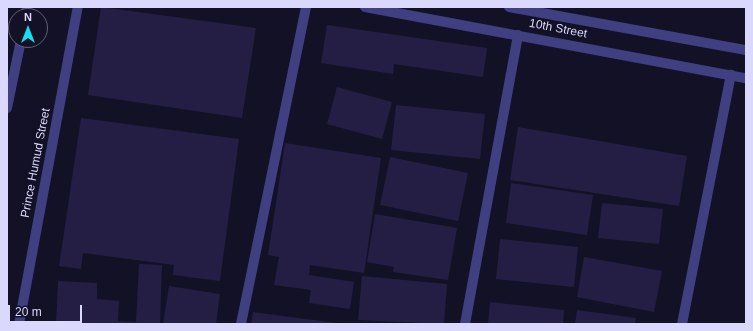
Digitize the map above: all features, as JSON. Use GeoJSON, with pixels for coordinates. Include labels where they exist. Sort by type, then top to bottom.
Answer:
{"type":"FeatureCollection","features":[{"type":"Feature","properties":{"kind":"street","name":"Prince Humud Street"},"geometry":{"type":"LineString","coordinates":[[19,324],[78,7]]}},
{"type":"Feature","properties":{"kind":"street"},"geometry":{"type":"LineString","coordinates":[[241,324],[306,7]]}},
{"type":"Feature","properties":{"kind":"street","name":"10th Street"},"geometry":{"type":"LineString","coordinates":[[365,7],[746,78]]}},
{"type":"Feature","properties":{"kind":"street","name":"10th Street"},"geometry":{"type":"LineString","coordinates":[[509,7],[531,9],[746,50]]}},
{"type":"Feature","properties":{"kind":"street"},"geometry":{"type":"LineString","coordinates":[[465,324],[518,35]]}},
{"type":"Feature","properties":{"kind":"street"},"geometry":{"type":"LineString","coordinates":[[7,108],[19,48]]}},
{"type":"Feature","properties":{"kind":"street"},"geometry":{"type":"LineString","coordinates":[[682,324],[731,75]]}},
{"type":"Feature","properties":{"kind":"building"},"geometry":{"type":"Polygon","coordinates":[[[101,7],[256,28],[242,118],[88,95],[101,7]]]}},
{"type":"Feature","properties":{"kind":"building"},"geometry":{"type":"Polygon","coordinates":[[[327,25],[487,48],[483,77],[394,64],[393,74],[321,63],[327,25]]]}},
{"type":"Feature","properties":{"kind":"building"},"geometry":{"type":"Polygon","coordinates":[[[337,87],[392,102],[382,139],[327,124],[337,87]]]}},
{"type":"Feature","properties":{"kind":"building"},"geometry":{"type":"Polygon","coordinates":[[[396,105],[485,114],[480,159],[391,150],[396,105]]]}},
{"type":"Feature","properties":{"kind":"building"},"geometry":{"type":"Polygon","coordinates":[[[81,118],[239,139],[220,281],[173,275],[174,265],[83,253],[81,269],[59,266],[81,118]]]}},
{"type":"Feature","properties":{"kind":"building"},"geometry":{"type":"Polygon","coordinates":[[[518,127],[687,156],[679,206],[510,180],[518,127]]]}},
{"type":"Feature","properties":{"kind":"building"},"geometry":{"type":"Polygon","coordinates":[[[285,143],[381,158],[364,273],[310,265],[309,275],[354,282],[350,309],[309,303],[311,290],[274,285],[279,257],[268,255],[285,143]]]}},
{"type":"Feature","properties":{"kind":"building"},"geometry":{"type":"Polygon","coordinates":[[[390,157],[468,173],[458,221],[380,205],[390,157]]]}},
{"type":"Feature","properties":{"kind":"building"},"geometry":{"type":"Polygon","coordinates":[[[511,183],[593,195],[587,235],[506,223],[511,183]]]}},
{"type":"Feature","properties":{"kind":"building"},"geometry":{"type":"Polygon","coordinates":[[[602,203],[663,209],[659,244],[598,238],[602,203]]]}},
{"type":"Feature","properties":{"kind":"building"},"geometry":{"type":"Polygon","coordinates":[[[375,214],[457,228],[448,280],[393,272],[394,267],[367,262],[375,214]]]}},
{"type":"Feature","properties":{"kind":"building"},"geometry":{"type":"Polygon","coordinates":[[[500,239],[578,247],[574,287],[496,279],[500,239]]]}},
{"type":"Feature","properties":{"kind":"building"},"geometry":{"type":"Polygon","coordinates":[[[584,257],[662,271],[654,312],[577,297],[584,257]]]}},
{"type":"Feature","properties":{"kind":"building"},"geometry":{"type":"Polygon","coordinates":[[[139,264],[162,265],[160,324],[56,324],[58,281],[97,283],[97,299],[119,301],[118,321],[136,322],[139,264]]]}},
{"type":"Feature","properties":{"kind":"building"},"geometry":{"type":"Polygon","coordinates":[[[362,276],[447,284],[444,324],[358,320],[362,276]]]}},
{"type":"Feature","properties":{"kind":"building"},"geometry":{"type":"Polygon","coordinates":[[[169,286],[220,294],[216,324],[163,324],[169,286]]]}},
{"type":"Feature","properties":{"kind":"building"},"geometry":{"type":"Polygon","coordinates":[[[490,302],[564,310],[563,324],[488,324],[490,302]]]}},
{"type":"Feature","properties":{"kind":"building"},"geometry":{"type":"Polygon","coordinates":[[[577,310],[636,318],[635,324],[575,324],[577,310]]]}},
{"type":"Feature","properties":{"kind":"building"},"geometry":{"type":"Polygon","coordinates":[[[253,312],[337,323],[337,324],[251,324],[253,312]]]}}]}
